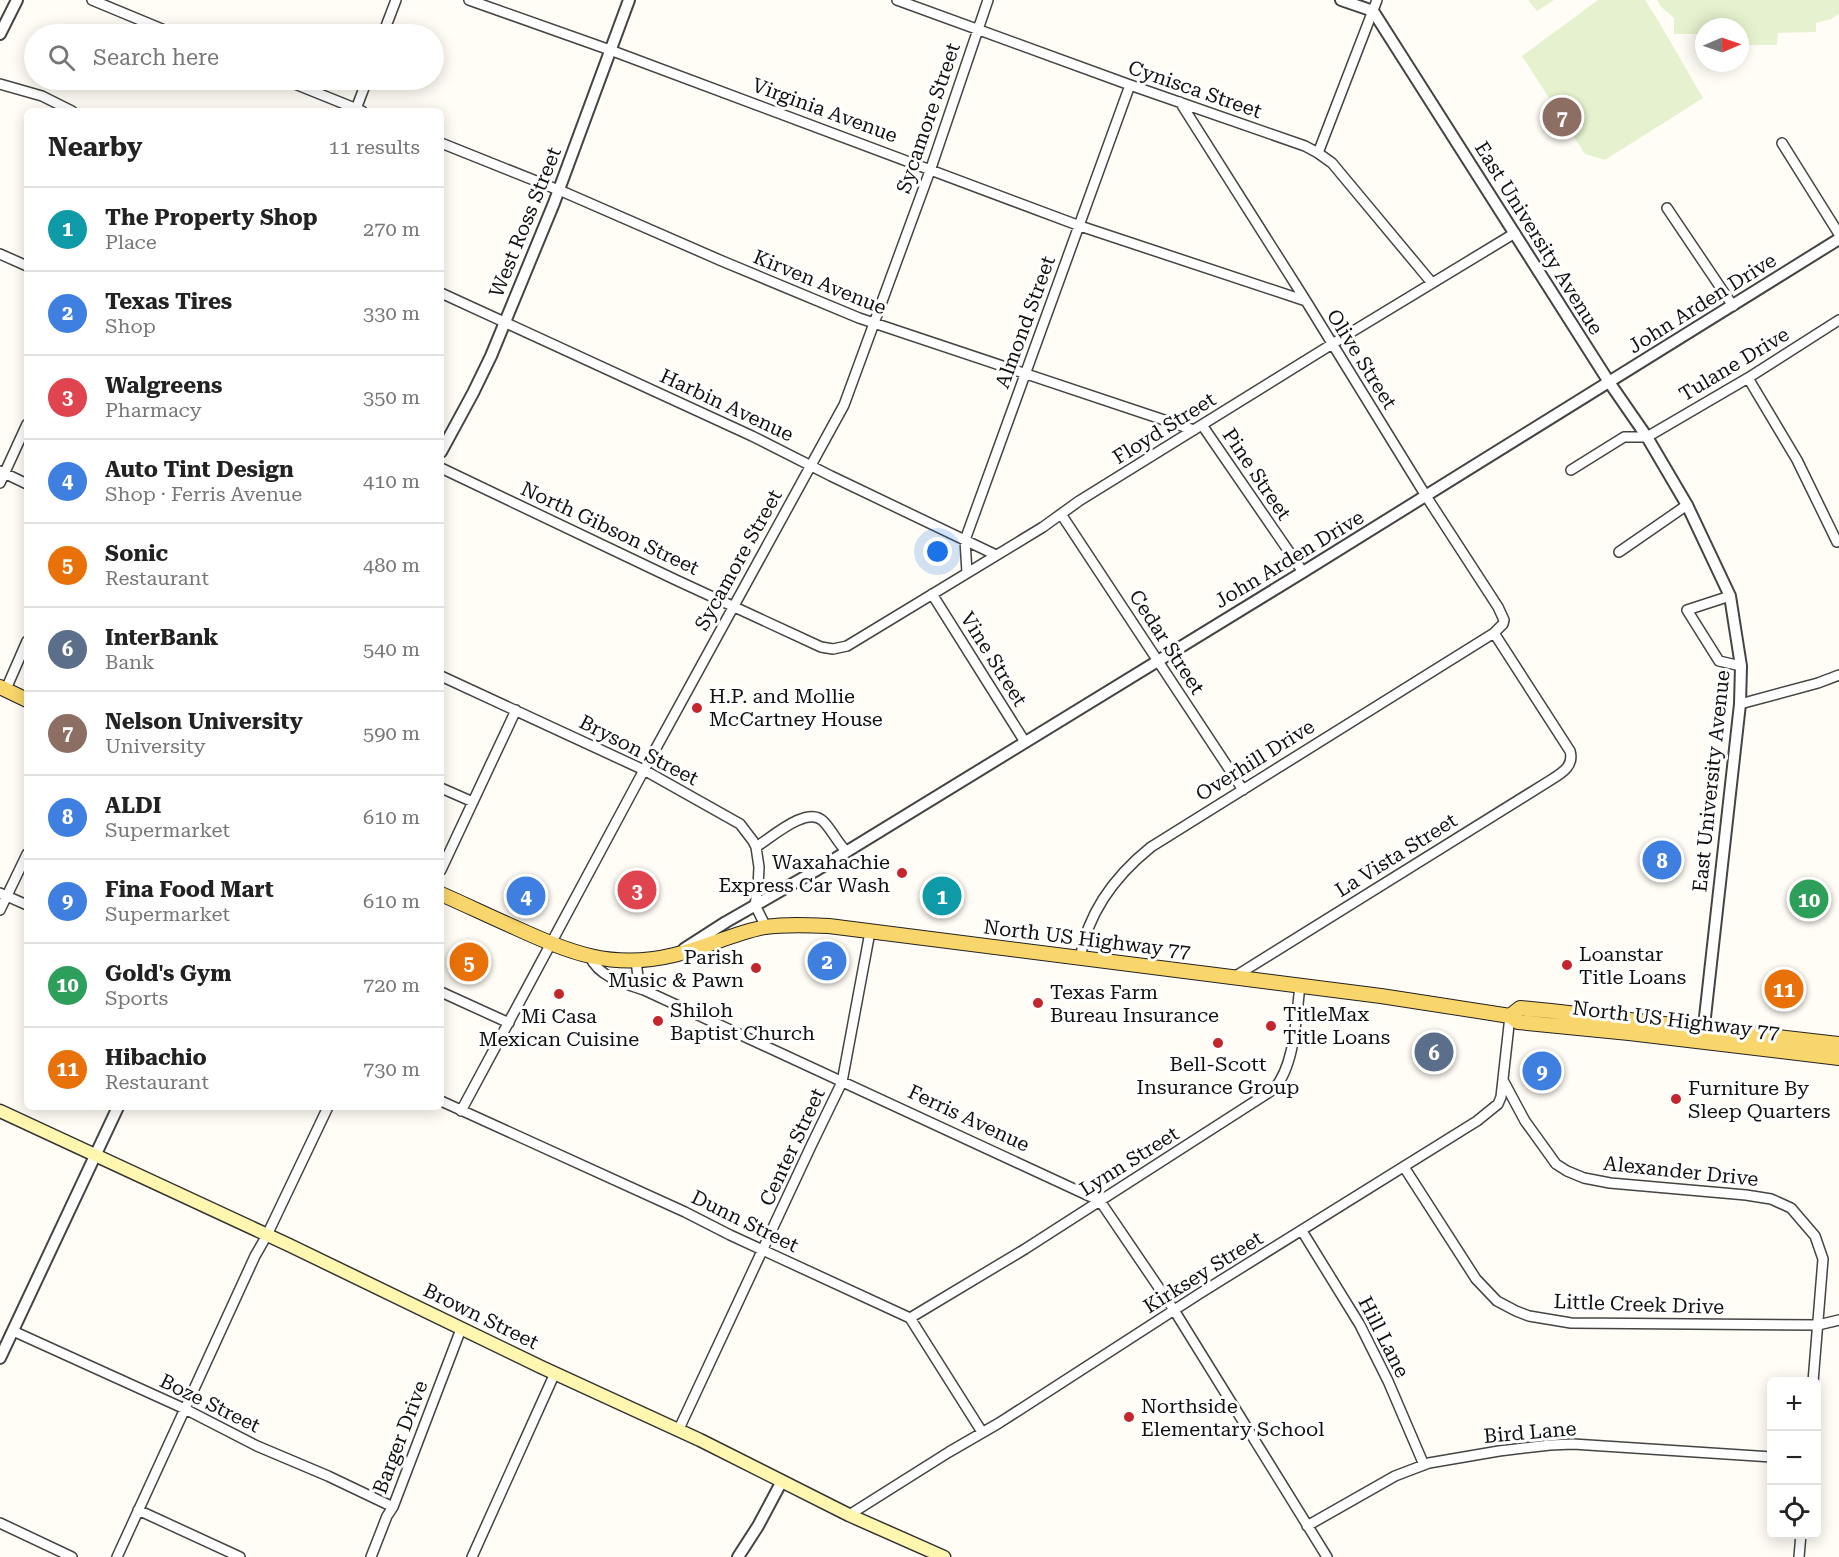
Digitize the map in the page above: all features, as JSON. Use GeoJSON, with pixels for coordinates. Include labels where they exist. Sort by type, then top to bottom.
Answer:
{"type":"FeatureCollection","features":[{"type":"Feature","properties":{"kind":"main road"},"geometry":{"type":"LineString","coordinates":[[3,688],[24,698]]}},
{"type":"Feature","properties":{"kind":"main road","name":"Ferris Avenue"},"geometry":{"type":"LineString","coordinates":[[444,895],[551,944],[590,957]]}},
{"type":"Feature","properties":{"kind":"main road","name":"North US Highway 77"},"geometry":{"type":"LineString","coordinates":[[590,957],[613,961],[636,961],[675,955],[766,927],[806,925],[1381,996],[1510,1016],[1520,1008],[1630,1019],[1703,1035],[1839,1058]]}},
{"type":"Feature","properties":{"kind":"main road","name":"North US Highway 77"},"geometry":{"type":"LineString","coordinates":[[1703,1035],[1839,1044]]}},
{"type":"Feature","properties":{"kind":"main road","name":"Brown Street"},"geometry":{"type":"LineString","coordinates":[[0,1111],[267,1235],[849,1515],[944,1557]]}},
{"type":"Feature","properties":{"kind":"street"},"geometry":{"type":"LineString","coordinates":[[0,34],[16,0]]}},
{"type":"Feature","properties":{"kind":"street"},"geometry":{"type":"LineString","coordinates":[[92,0],[150,24]]}},
{"type":"Feature","properties":{"kind":"street"},"geometry":{"type":"LineString","coordinates":[[387,24],[396,0]]}},
{"type":"Feature","properties":{"kind":"street","name":"Virginia Avenue"},"geometry":{"type":"LineString","coordinates":[[469,0],[931,168],[1080,226],[1306,301]]}},
{"type":"Feature","properties":{"kind":"street","name":"West Ross Street"},"geometry":{"type":"LineString","coordinates":[[444,446],[473,393],[559,191],[629,0]]}},
{"type":"Feature","properties":{"kind":"street","name":"Cynisca Street"},"geometry":{"type":"LineString","coordinates":[[897,0],[1305,146],[1332,163],[1432,283]]}},
{"type":"Feature","properties":{"kind":"street","name":"Sycamore Street"},"geometry":{"type":"LineString","coordinates":[[461,1111],[844,405],[931,168],[988,0]]}},
{"type":"Feature","properties":{"kind":"street"},"geometry":{"type":"LineString","coordinates":[[1318,153],[1375,5],[1341,0]]}},
{"type":"Feature","properties":{"kind":"street","name":"East University Avenue"},"geometry":{"type":"LineString","coordinates":[[1375,5],[1515,233],[1609,382],[1647,437],[1687,505],[1730,596],[1741,666],[1740,704],[1703,1035]]}},
{"type":"Feature","properties":{"kind":"street"},"geometry":{"type":"LineString","coordinates":[[0,84],[42,96],[66,108]]}},
{"type":"Feature","properties":{"kind":"street","name":"Almond Street"},"geometry":{"type":"LineString","coordinates":[[967,573],[965,540],[1130,85]]}},
{"type":"Feature","properties":{"kind":"street"},"geometry":{"type":"LineString","coordinates":[[310,90],[354,108]]}},
{"type":"Feature","properties":{"kind":"street"},"geometry":{"type":"LineString","coordinates":[[360,108],[364,90]]}},
{"type":"Feature","properties":{"kind":"street","name":"Olive Street"},"geometry":{"type":"LineString","coordinates":[[1180,102],[1498,607],[1504,620],[1494,633]]}},
{"type":"Feature","properties":{"kind":"street"},"geometry":{"type":"LineString","coordinates":[[1782,143],[1839,234]]}},
{"type":"Feature","properties":{"kind":"street","name":"Kirven Avenue"},"geometry":{"type":"LineString","coordinates":[[444,144],[874,324],[1025,375],[1198,428]]}},
{"type":"Feature","properties":{"kind":"street"},"geometry":{"type":"LineString","coordinates":[[1667,208],[1732,306]]}},
{"type":"Feature","properties":{"kind":"street","name":"Floyd Street"},"geometry":{"type":"LineString","coordinates":[[830,649],[847,646],[1515,233]]}},
{"type":"Feature","properties":{"kind":"street","name":"John Arden Drive"},"geometry":{"type":"LineString","coordinates":[[755,905],[1303,572],[1839,239]]}},
{"type":"Feature","properties":{"kind":"street"},"geometry":{"type":"LineString","coordinates":[[0,254],[24,265]]}},
{"type":"Feature","properties":{"kind":"street","name":"Harbin Avenue"},"geometry":{"type":"LineString","coordinates":[[444,294],[752,435],[996,555]]}},
{"type":"Feature","properties":{"kind":"street","name":"Tulane Drive"},"geometry":{"type":"LineString","coordinates":[[1647,437],[1748,378],[1839,320]]}},
{"type":"Feature","properties":{"kind":"street"},"geometry":{"type":"LineString","coordinates":[[1748,378],[1797,460],[1838,542]]}},
{"type":"Feature","properties":{"kind":"street","name":"Pine Street"},"geometry":{"type":"LineString","coordinates":[[1198,428],[1303,572]]}},
{"type":"Feature","properties":{"kind":"street"},"geometry":{"type":"LineString","coordinates":[[0,483],[2,472],[24,430]]}},
{"type":"Feature","properties":{"kind":"street"},"geometry":{"type":"LineString","coordinates":[[1571,470],[1624,437],[1647,437]]}},
{"type":"Feature","properties":{"kind":"street","name":"North Gibson Street"},"geometry":{"type":"LineString","coordinates":[[444,469],[734,607],[830,649]]}},
{"type":"Feature","properties":{"kind":"street"},"geometry":{"type":"LineString","coordinates":[[2,472],[24,483]]}},
{"type":"Feature","properties":{"kind":"street"},"geometry":{"type":"LineString","coordinates":[[1619,552],[1687,505]]}},
{"type":"Feature","properties":{"kind":"street","name":"Cedar Street"},"geometry":{"type":"LineString","coordinates":[[1061,514],[1243,790]]}},
{"type":"Feature","properties":{"kind":"street","name":"Vine Street"},"geometry":{"type":"LineString","coordinates":[[932,594],[1025,742]]}},
{"type":"Feature","properties":{"kind":"street"},"geometry":{"type":"LineString","coordinates":[[1730,596],[1687,610],[1719,661],[1741,666]]}},
{"type":"Feature","properties":{"kind":"street","name":"La Vista Street"},"geometry":{"type":"LineString","coordinates":[[1234,977],[1546,783],[1569,765],[1572,758],[1570,751],[1494,633]]}},
{"type":"Feature","properties":{"kind":"street","name":"Overhill Drive"},"geometry":{"type":"LineString","coordinates":[[1080,958],[1082,943],[1092,916],[1102,898],[1138,857],[1494,633]]}},
{"type":"Feature","properties":{"kind":"street"},"geometry":{"type":"LineString","coordinates":[[3,688],[24,647]]}},
{"type":"Feature","properties":{"kind":"street"},"geometry":{"type":"LineString","coordinates":[[1740,704],[1839,675]]}},
{"type":"Feature","properties":{"kind":"street","name":"Bryson Street"},"geometry":{"type":"LineString","coordinates":[[444,677],[644,770],[740,824],[756,847]]}},
{"type":"Feature","properties":{"kind":"street"},"geometry":{"type":"LineString","coordinates":[[444,864],[516,710]]}},
{"type":"Feature","properties":{"kind":"street"},"geometry":{"type":"LineString","coordinates":[[444,789],[473,802]]}},
{"type":"Feature","properties":{"kind":"street"},"geometry":{"type":"LineString","coordinates":[[766,927],[755,905],[759,867],[756,847],[801,818],[812,815],[824,821],[846,851]]}},
{"type":"Feature","properties":{"kind":"street"},"geometry":{"type":"LineString","coordinates":[[0,910],[3,894],[24,859]]}},
{"type":"Feature","properties":{"kind":"street"},"geometry":{"type":"LineString","coordinates":[[3,894],[24,904]]}},
{"type":"Feature","properties":{"kind":"street"},"geometry":{"type":"LineString","coordinates":[[675,955],[755,905]]}},
{"type":"Feature","properties":{"kind":"street","name":"Center Street"},"geometry":{"type":"LineString","coordinates":[[678,1431],[842,1082],[870,932]]}},
{"type":"Feature","properties":{"kind":"street","name":"Ferris Avenue"},"geometry":{"type":"LineString","coordinates":[[590,957],[599,971],[1100,1201]]}},
{"type":"Feature","properties":{"kind":"street"},"geometry":{"type":"LineString","coordinates":[[636,961],[638,977],[644,990]]}},
{"type":"Feature","properties":{"kind":"street","name":"Lynn Street"},"geometry":{"type":"LineString","coordinates":[[909,1317],[1003,1262],[1274,1089],[1280,1083],[1288,1063],[1300,986]]}},
{"type":"Feature","properties":{"kind":"street"},"geometry":{"type":"LineString","coordinates":[[444,993],[509,1023]]}},
{"type":"Feature","properties":{"kind":"street","name":"Kirksey Street"},"geometry":{"type":"LineString","coordinates":[[849,1515],[1478,1121],[1498,1104],[1501,1096],[1510,1016]]}},
{"type":"Feature","properties":{"kind":"street","name":"Alexander Drive"},"geometry":{"type":"LineString","coordinates":[[1503,1080],[1524,1121],[1556,1164],[1567,1171],[1584,1178],[1610,1183],[1771,1199],[1791,1208],[1815,1236],[1823,1259],[1813,1377]]}},
{"type":"Feature","properties":{"kind":"street","name":"Dunn Street"},"geometry":{"type":"LineString","coordinates":[[444,1102],[909,1317]]}},
{"type":"Feature","properties":{"kind":"street"},"geometry":{"type":"LineString","coordinates":[[0,1358],[117,1110]]}},
{"type":"Feature","properties":{"kind":"street"},"geometry":{"type":"LineString","coordinates":[[117,1557],[250,1267],[327,1110]]}},
{"type":"Feature","properties":{"kind":"street","name":"Little Creek Drive"},"geometry":{"type":"LineString","coordinates":[[1404,1167],[1476,1279],[1497,1300],[1516,1311],[1539,1318],[1571,1323],[1818,1325],[1839,1320]]}},
{"type":"Feature","properties":{"kind":"street"},"geometry":{"type":"LineString","coordinates":[[1100,1201],[1174,1310],[1327,1557]]}},
{"type":"Feature","properties":{"kind":"street","name":"Hill Lane"},"geometry":{"type":"LineString","coordinates":[[1302,1231],[1360,1325],[1388,1381],[1424,1465]]}},
{"type":"Feature","properties":{"kind":"street"},"geometry":{"type":"LineString","coordinates":[[909,1317],[982,1432]]}},
{"type":"Feature","properties":{"kind":"street","name":"Barger Drive"},"geometry":{"type":"LineString","coordinates":[[371,1557],[387,1516],[393,1507],[461,1329]]}},
{"type":"Feature","properties":{"kind":"street","name":"Boze Street"},"geometry":{"type":"LineString","coordinates":[[12,1331],[185,1409],[256,1446],[328,1476],[393,1507]]}},
{"type":"Feature","properties":{"kind":"street"},"geometry":{"type":"LineString","coordinates":[[472,1557],[555,1373]]}},
{"type":"Feature","properties":{"kind":"street","name":"Bird Lane"},"geometry":{"type":"LineString","coordinates":[[1307,1526],[1395,1476],[1424,1465],[1499,1451],[1573,1444],[1767,1456]]}},
{"type":"Feature","properties":{"kind":"street"},"geometry":{"type":"LineString","coordinates":[[738,1557],[782,1481]]}},
{"type":"Feature","properties":{"kind":"street"},"geometry":{"type":"LineString","coordinates":[[138,1510],[240,1557]]}},
{"type":"Feature","properties":{"kind":"street"},"geometry":{"type":"LineString","coordinates":[[0,1523],[72,1557]]}},
{"type":"Feature","properties":{"kind":"street"},"geometry":{"type":"LineString","coordinates":[[1799,1557],[1801,1539]]}},
{"type":"Feature","properties":{"kind":"green space"},"geometry":{"type":"Polygon","coordinates":[[[1528,0],[1554,0],[1537,11],[1528,0]]]}},
{"type":"Feature","properties":{"kind":"green space"},"geometry":{"type":"Polygon","coordinates":[[[1598,0],[1645,0],[1703,98],[1605,160],[1585,154],[1522,56],[1598,0]]]}},
{"type":"Feature","properties":{"kind":"green space"},"geometry":{"type":"Polygon","coordinates":[[[1657,0],[1839,0],[1839,14],[1816,23],[1816,32],[1778,33],[1777,45],[1749,45],[1749,18],[1695,18],[1695,34],[1674,34],[1674,18],[1660,6],[1657,0]]]}},
{"type":"Feature","properties":{"kind":"place","name":"Nelson University"},"geometry":{"type":"Point","coordinates":[1562,117]}},
{"type":"Feature","properties":{"kind":"place","name":"H.P. and Mollie McCartney House"},"geometry":{"type":"Point","coordinates":[697,708]}},
{"type":"Feature","properties":{"kind":"place","name":"ALDI"},"geometry":{"type":"Point","coordinates":[1662,860]}},
{"type":"Feature","properties":{"kind":"place","name":"Waxahachie Express Car Wash"},"geometry":{"type":"Point","coordinates":[902,873]}},
{"type":"Feature","properties":{"kind":"place","name":"Walgreens"},"geometry":{"type":"Point","coordinates":[637,890]}},
{"type":"Feature","properties":{"kind":"place","name":"Auto Tint Design"},"geometry":{"type":"Point","coordinates":[526,896]}},
{"type":"Feature","properties":{"kind":"place","name":"The Property Shop"},"geometry":{"type":"Point","coordinates":[942,896]}},
{"type":"Feature","properties":{"kind":"place","name":"Gold's Gym"},"geometry":{"type":"Point","coordinates":[1809,899]}},
{"type":"Feature","properties":{"kind":"place","name":"Texas Tires"},"geometry":{"type":"Point","coordinates":[827,961]}},
{"type":"Feature","properties":{"kind":"place","name":"Sonic"},"geometry":{"type":"Point","coordinates":[469,962]}},
{"type":"Feature","properties":{"kind":"place","name":"Loanstar Title Loans"},"geometry":{"type":"Point","coordinates":[1567,965]}},
{"type":"Feature","properties":{"kind":"place","name":"Parish Music & Pawn"},"geometry":{"type":"Point","coordinates":[756,968]}},
{"type":"Feature","properties":{"kind":"place","name":"Hibachio"},"geometry":{"type":"Point","coordinates":[1784,989]}},
{"type":"Feature","properties":{"kind":"place","name":"Mi Casa Mexican Cuisine"},"geometry":{"type":"Point","coordinates":[559,994]}},
{"type":"Feature","properties":{"kind":"place","name":"Texas Farm Bureau Insurance"},"geometry":{"type":"Point","coordinates":[1038,1003]}},
{"type":"Feature","properties":{"kind":"place","name":"Shiloh Baptist Church"},"geometry":{"type":"Point","coordinates":[658,1021]}},
{"type":"Feature","properties":{"kind":"place","name":"TitleMax Title Loans"},"geometry":{"type":"Point","coordinates":[1271,1026]}},
{"type":"Feature","properties":{"kind":"place","name":"Bell-Scott Insurance Group"},"geometry":{"type":"Point","coordinates":[1218,1043]}},
{"type":"Feature","properties":{"kind":"place","name":"InterBank"},"geometry":{"type":"Point","coordinates":[1434,1052]}},
{"type":"Feature","properties":{"kind":"place","name":"Fina Food Mart"},"geometry":{"type":"Point","coordinates":[1542,1071]}},
{"type":"Feature","properties":{"kind":"place","name":"Furniture By Sleep Quarters"},"geometry":{"type":"Point","coordinates":[1676,1099]}},
{"type":"Feature","properties":{"kind":"place","name":"Northside Elementary School"},"geometry":{"type":"Point","coordinates":[1129,1417]}}]}
